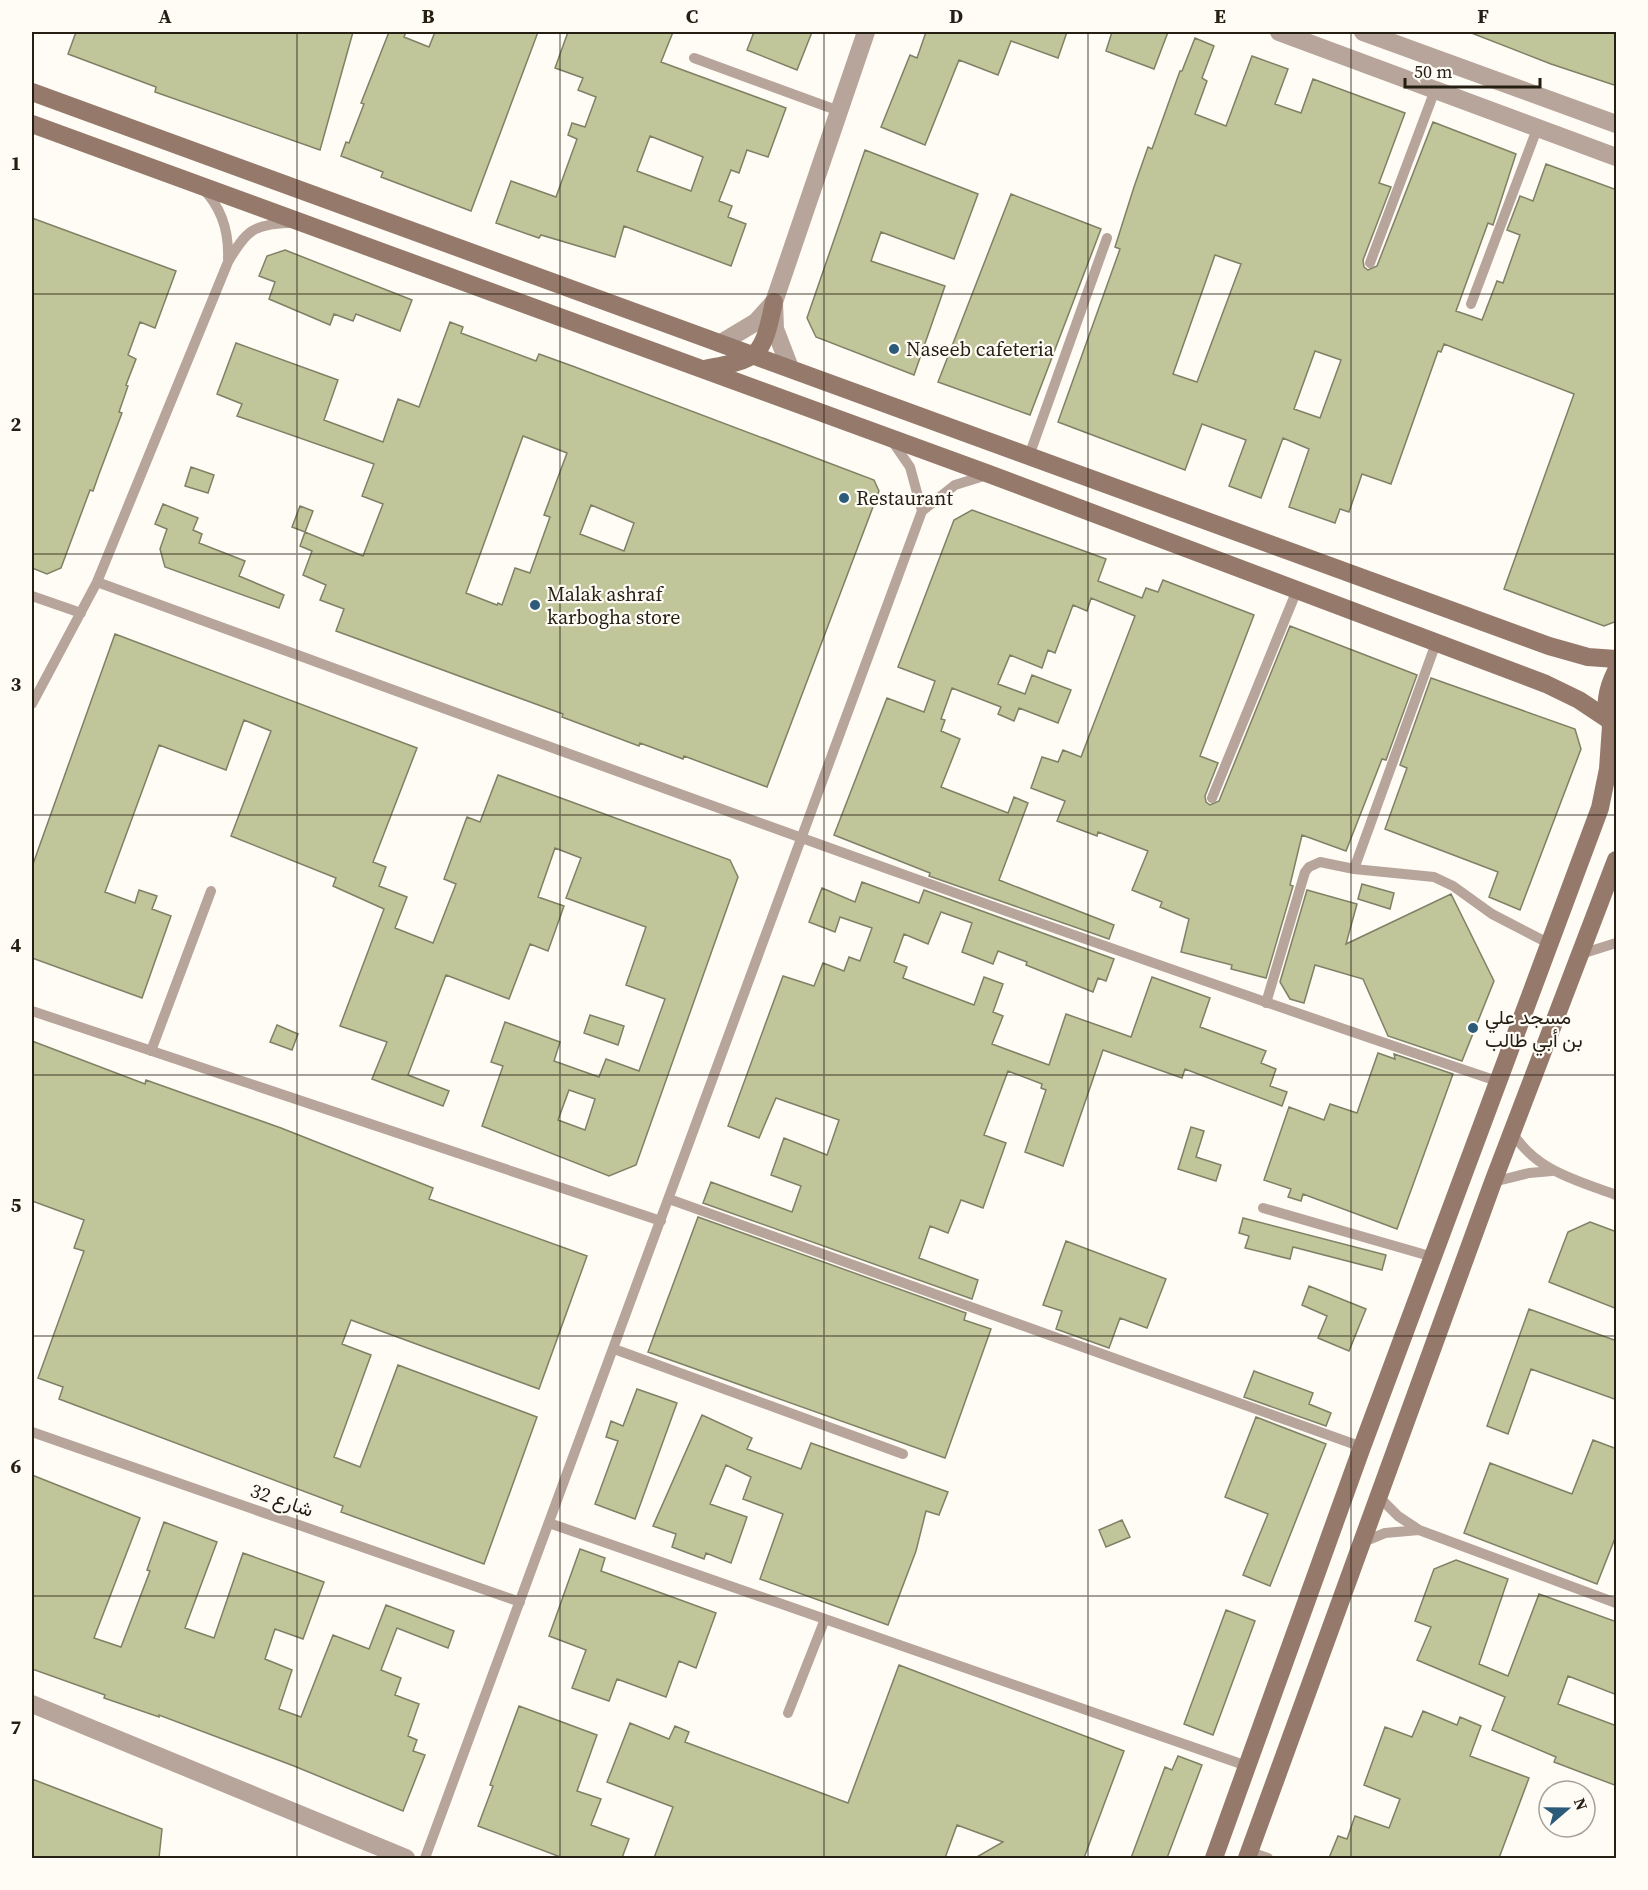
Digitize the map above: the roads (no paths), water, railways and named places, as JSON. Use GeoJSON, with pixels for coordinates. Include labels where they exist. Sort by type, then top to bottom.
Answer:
{"type":"FeatureCollection","features":[{"type":"Feature","properties":{"kind":"main road"},"geometry":{"type":"LineString","coordinates":[[32,93],[1558,649],[1588,657],[1617,659]]}},
{"type":"Feature","properties":{"kind":"main road"},"geometry":{"type":"LineString","coordinates":[[32,124],[989,474],[1297,590],[1562,691],[1612,726]]}},
{"type":"Feature","properties":{"kind":"main road"},"geometry":{"type":"LineString","coordinates":[[702,369],[740,362],[755,355],[766,337],[774,302]]}},
{"type":"Feature","properties":{"kind":"main road"},"geometry":{"type":"LineString","coordinates":[[1215,1858],[1362,1447],[1600,808],[1608,769],[1612,726],[1606,703],[1609,686],[1617,671]]}},
{"type":"Feature","properties":{"kind":"main road"},"geometry":{"type":"LineString","coordinates":[[1248,1855],[1493,1182],[1617,860]]}},
{"type":"Feature","properties":{"kind":"street"},"geometry":{"type":"LineString","coordinates":[[790,368],[776,329],[774,302],[866,32]]}},
{"type":"Feature","properties":{"kind":"street"},"geometry":{"type":"LineString","coordinates":[[1279,32],[1617,157]]}},
{"type":"Feature","properties":{"kind":"street"},"geometry":{"type":"LineString","coordinates":[[1363,32],[1617,124]]}},
{"type":"Feature","properties":{"kind":"street"},"geometry":{"type":"LineString","coordinates":[[721,343],[756,322],[774,302]]}},
{"type":"Feature","properties":{"kind":"street"},"geometry":{"type":"LineString","coordinates":[[32,1704],[387,1855],[406,1858]]}},
{"type":"Feature","properties":{"kind":"lane"},"geometry":{"type":"LineString","coordinates":[[694,58],[839,111]]}},
{"type":"Feature","properties":{"kind":"lane"},"geometry":{"type":"LineString","coordinates":[[1370,263],[1435,90]]}},
{"type":"Feature","properties":{"kind":"lane"},"geometry":{"type":"LineString","coordinates":[[1471,304],[1537,129]]}},
{"type":"Feature","properties":{"kind":"lane"},"geometry":{"type":"LineString","coordinates":[[197,183],[220,211],[226,229],[228,262]]}},
{"type":"Feature","properties":{"kind":"lane"},"geometry":{"type":"LineString","coordinates":[[32,704],[97,582],[228,262],[243,238],[251,230],[273,223],[298,222]]}},
{"type":"Feature","properties":{"kind":"lane"},"geometry":{"type":"LineString","coordinates":[[1029,456],[1107,238]]}},
{"type":"Feature","properties":{"kind":"lane"},"geometry":{"type":"LineString","coordinates":[[891,440],[910,467],[922,511]]}},
{"type":"Feature","properties":{"kind":"lane"},"geometry":{"type":"LineString","coordinates":[[425,1858],[922,511],[955,485],[989,474]]}},
{"type":"Feature","properties":{"kind":"lane"},"geometry":{"type":"LineString","coordinates":[[97,582],[802,838],[1266,1003],[1497,1081]]}},
{"type":"Feature","properties":{"kind":"lane"},"geometry":{"type":"LineString","coordinates":[[1212,798],[1297,590]]}},
{"type":"Feature","properties":{"kind":"lane"},"geometry":{"type":"LineString","coordinates":[[32,596],[81,613]]}},
{"type":"Feature","properties":{"kind":"lane"},"geometry":{"type":"LineString","coordinates":[[1354,869],[1436,643]]}},
{"type":"Feature","properties":{"kind":"lane"},"geometry":{"type":"LineString","coordinates":[[1266,1003],[1305,872],[1309,867],[1320,862],[1354,869],[1434,877],[1453,886],[1492,914],[1548,943]]}},
{"type":"Feature","properties":{"kind":"lane"},"geometry":{"type":"LineString","coordinates":[[151,1052],[211,891]]}},
{"type":"Feature","properties":{"kind":"lane"},"geometry":{"type":"LineString","coordinates":[[1581,954],[1617,943]]}},
{"type":"Feature","properties":{"kind":"lane"},"geometry":{"type":"LineString","coordinates":[[32,1011],[661,1221]]}},
{"type":"Feature","properties":{"kind":"lane"},"geometry":{"type":"LineString","coordinates":[[1512,1132],[1533,1159],[1552,1172],[1617,1195]]}},
{"type":"Feature","properties":{"kind":"lane"},"geometry":{"type":"LineString","coordinates":[[1493,1182],[1529,1173],[1552,1172]]}},
{"type":"Feature","properties":{"kind":"lane"},"geometry":{"type":"LineString","coordinates":[[669,1199],[1362,1447]]}},
{"type":"Feature","properties":{"kind":"lane"},"geometry":{"type":"LineString","coordinates":[[1263,1208],[1433,1257]]}},
{"type":"Feature","properties":{"kind":"lane"},"geometry":{"type":"LineString","coordinates":[[614,1349],[903,1454]]}},
{"type":"Feature","properties":{"kind":"lane","name":"شارع 32"},"geometry":{"type":"LineString","coordinates":[[32,1432],[520,1602]]}},
{"type":"Feature","properties":{"kind":"lane"},"geometry":{"type":"LineString","coordinates":[[1379,1497],[1398,1516],[1419,1530],[1617,1603]]}},
{"type":"Feature","properties":{"kind":"lane"},"geometry":{"type":"LineString","coordinates":[[549,1523],[1247,1766]]}},
{"type":"Feature","properties":{"kind":"lane"},"geometry":{"type":"LineString","coordinates":[[1363,1542],[1385,1533],[1419,1530]]}},
{"type":"Feature","properties":{"kind":"lane"},"geometry":{"type":"LineString","coordinates":[[788,1713],[825,1619]]}},
{"type":"Feature","properties":{"kind":"lane"},"geometry":{"type":"LineString","coordinates":[[1248,1855],[1268,1858]]}},
{"type":"Feature","properties":{"kind":"place","name":"Naseeb cafeteria"},"geometry":{"type":"Point","coordinates":[894,349]}},
{"type":"Feature","properties":{"kind":"place","name":"Restaurant"},"geometry":{"type":"Point","coordinates":[844,498]}},
{"type":"Feature","properties":{"kind":"place","name":"Malak ashraf karbogha store"},"geometry":{"type":"Point","coordinates":[535,605]}},
{"type":"Feature","properties":{"kind":"place","name":"مسجد علي بن أبي طالب"},"geometry":{"type":"Point","coordinates":[1473,1028]}}]}
